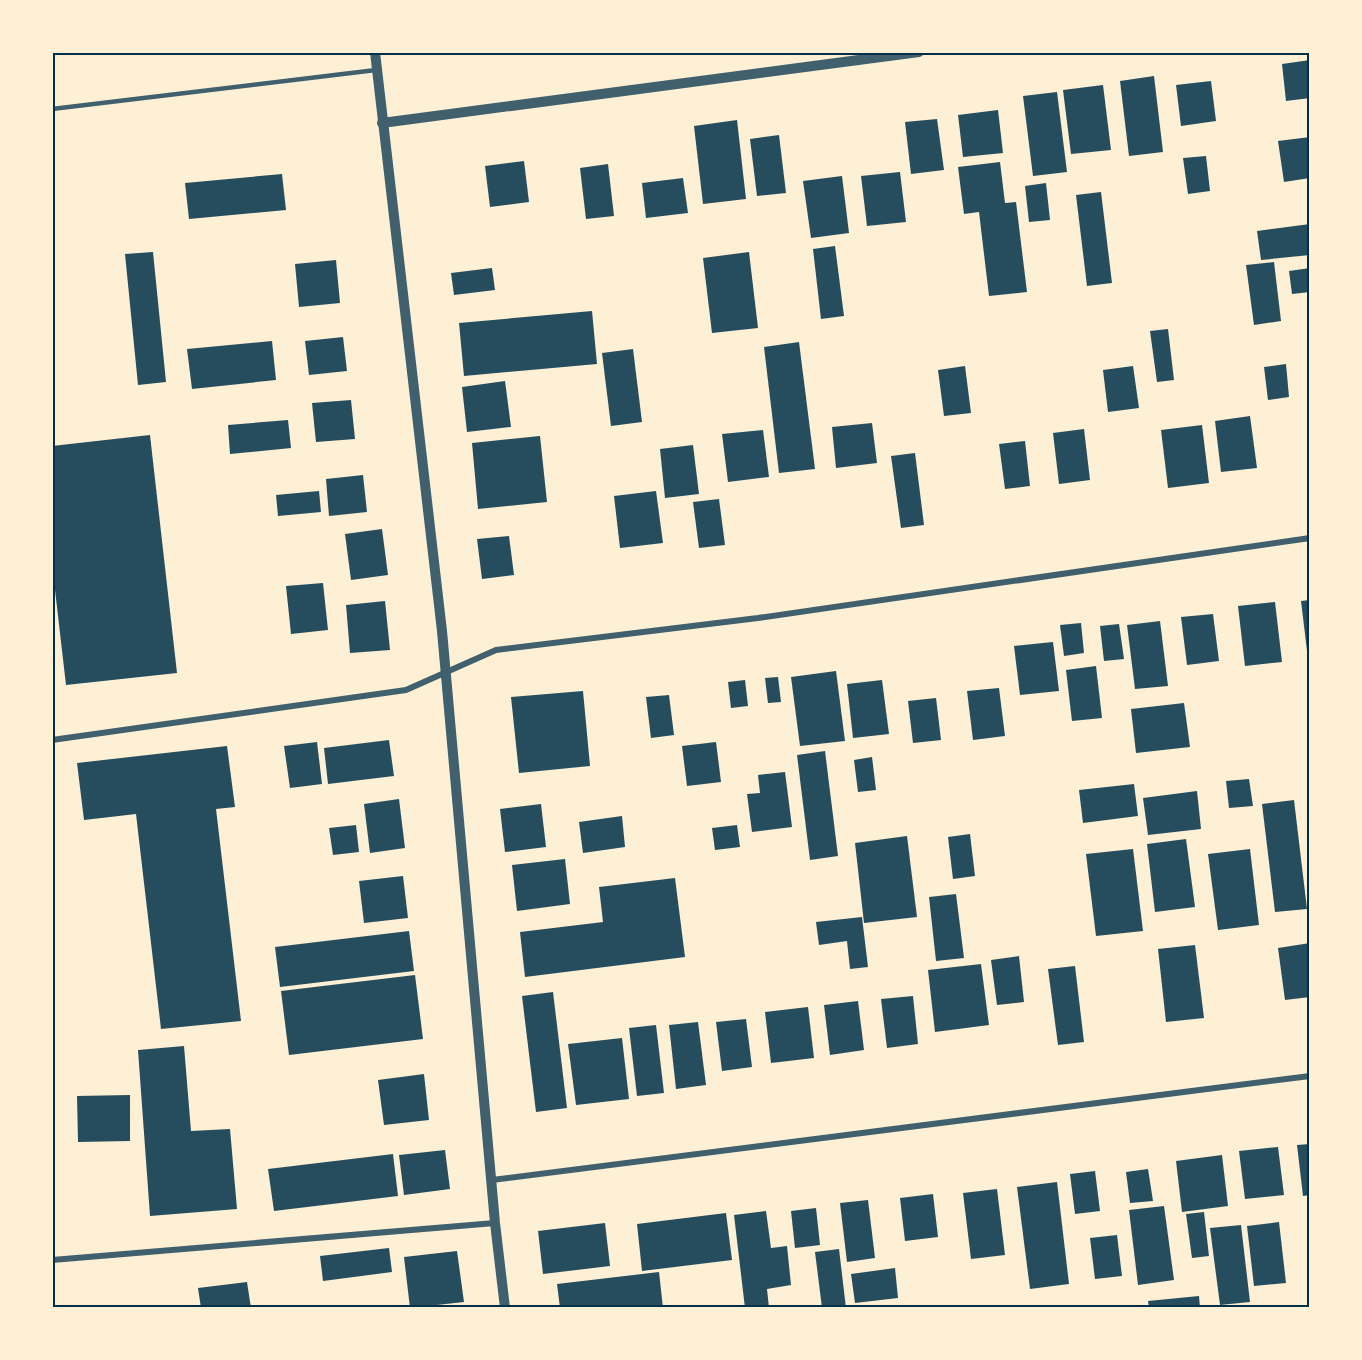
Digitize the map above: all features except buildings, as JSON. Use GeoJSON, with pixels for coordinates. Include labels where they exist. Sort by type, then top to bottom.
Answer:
{"type":"FeatureCollection","features":[{"type":"Feature","properties":{"kind":"street"},"geometry":{"type":"LineString","coordinates":[[375,52],[442,631],[495,1223],[505,1308]]}},
{"type":"Feature","properties":{"kind":"street"},"geometry":{"type":"LineString","coordinates":[[382,123],[919,52]]}},
{"type":"Feature","properties":{"kind":"street"},"geometry":{"type":"LineString","coordinates":[[52,740],[406,690],[496,650],[758,618],[1310,538]]}},
{"type":"Feature","properties":{"kind":"street"},"geometry":{"type":"LineString","coordinates":[[492,1180],[1310,1076]]}},
{"type":"Feature","properties":{"kind":"street"},"geometry":{"type":"LineString","coordinates":[[52,1260],[495,1223]]}},
{"type":"Feature","properties":{"kind":"lane"},"geometry":{"type":"LineString","coordinates":[[52,109],[376,70]]}}]}
